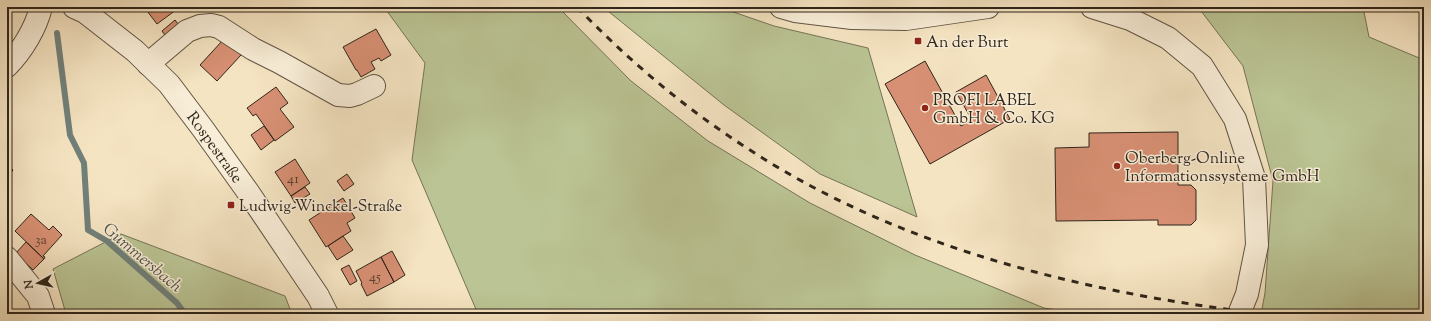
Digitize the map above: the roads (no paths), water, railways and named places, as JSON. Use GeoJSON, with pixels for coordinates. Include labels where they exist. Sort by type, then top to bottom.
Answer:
{"type":"FeatureCollection","features":[{"type":"Feature","properties":{"kind":"street"},"geometry":{"type":"LineString","coordinates":[[7,66],[19,53],[39,15],[41,7]]}},
{"type":"Feature","properties":{"kind":"street","name":"Rospestraße"},"geometry":{"type":"LineString","coordinates":[[74,7],[85,12],[135,51],[169,84],[248,192],[318,296],[327,314]]}},
{"type":"Feature","properties":{"kind":"street"},"geometry":{"type":"LineString","coordinates":[[781,7],[795,11],[852,18],[906,19],[988,7]]}},
{"type":"Feature","properties":{"kind":"street"},"geometry":{"type":"LineString","coordinates":[[1092,7],[1134,13],[1168,38],[1202,66],[1235,118],[1254,178],[1257,245],[1247,294],[1239,314]]}},
{"type":"Feature","properties":{"kind":"street"},"geometry":{"type":"LineString","coordinates":[[148,64],[187,32],[200,26],[211,25],[219,27],[253,49],[338,94],[350,96],[374,86]]}},
{"type":"Feature","properties":{"kind":"street"},"geometry":{"type":"LineString","coordinates":[[7,258],[38,296],[44,314]]}},
{"type":"Feature","properties":{"kind":"waterway","name":"Gummersbach"},"geometry":{"type":"LineString","coordinates":[[57,33],[70,135],[84,163],[88,230],[107,241],[177,303],[185,314]]}},
{"type":"Feature","properties":{"kind":"railway"},"geometry":{"type":"LineString","coordinates":[[577,7],[659,84],[727,135],[808,185],[869,215],[933,240],[998,262],[1065,279],[1132,294],[1266,314]]}},
{"type":"Feature","properties":{"kind":"place","name":"An der Burt"},"geometry":{"type":"Point","coordinates":[918,41]}},
{"type":"Feature","properties":{"kind":"place","name":"PROFI LABEL GmbH & Co. KG"},"geometry":{"type":"Point","coordinates":[925,108]}},
{"type":"Feature","properties":{"kind":"place","name":"Oberberg-Online Informationssysteme GmbH"},"geometry":{"type":"Point","coordinates":[1117,166]}},
{"type":"Feature","properties":{"kind":"place","name":"Ludwig-Winckel-Straße"},"geometry":{"type":"Point","coordinates":[231,205]}}]}
